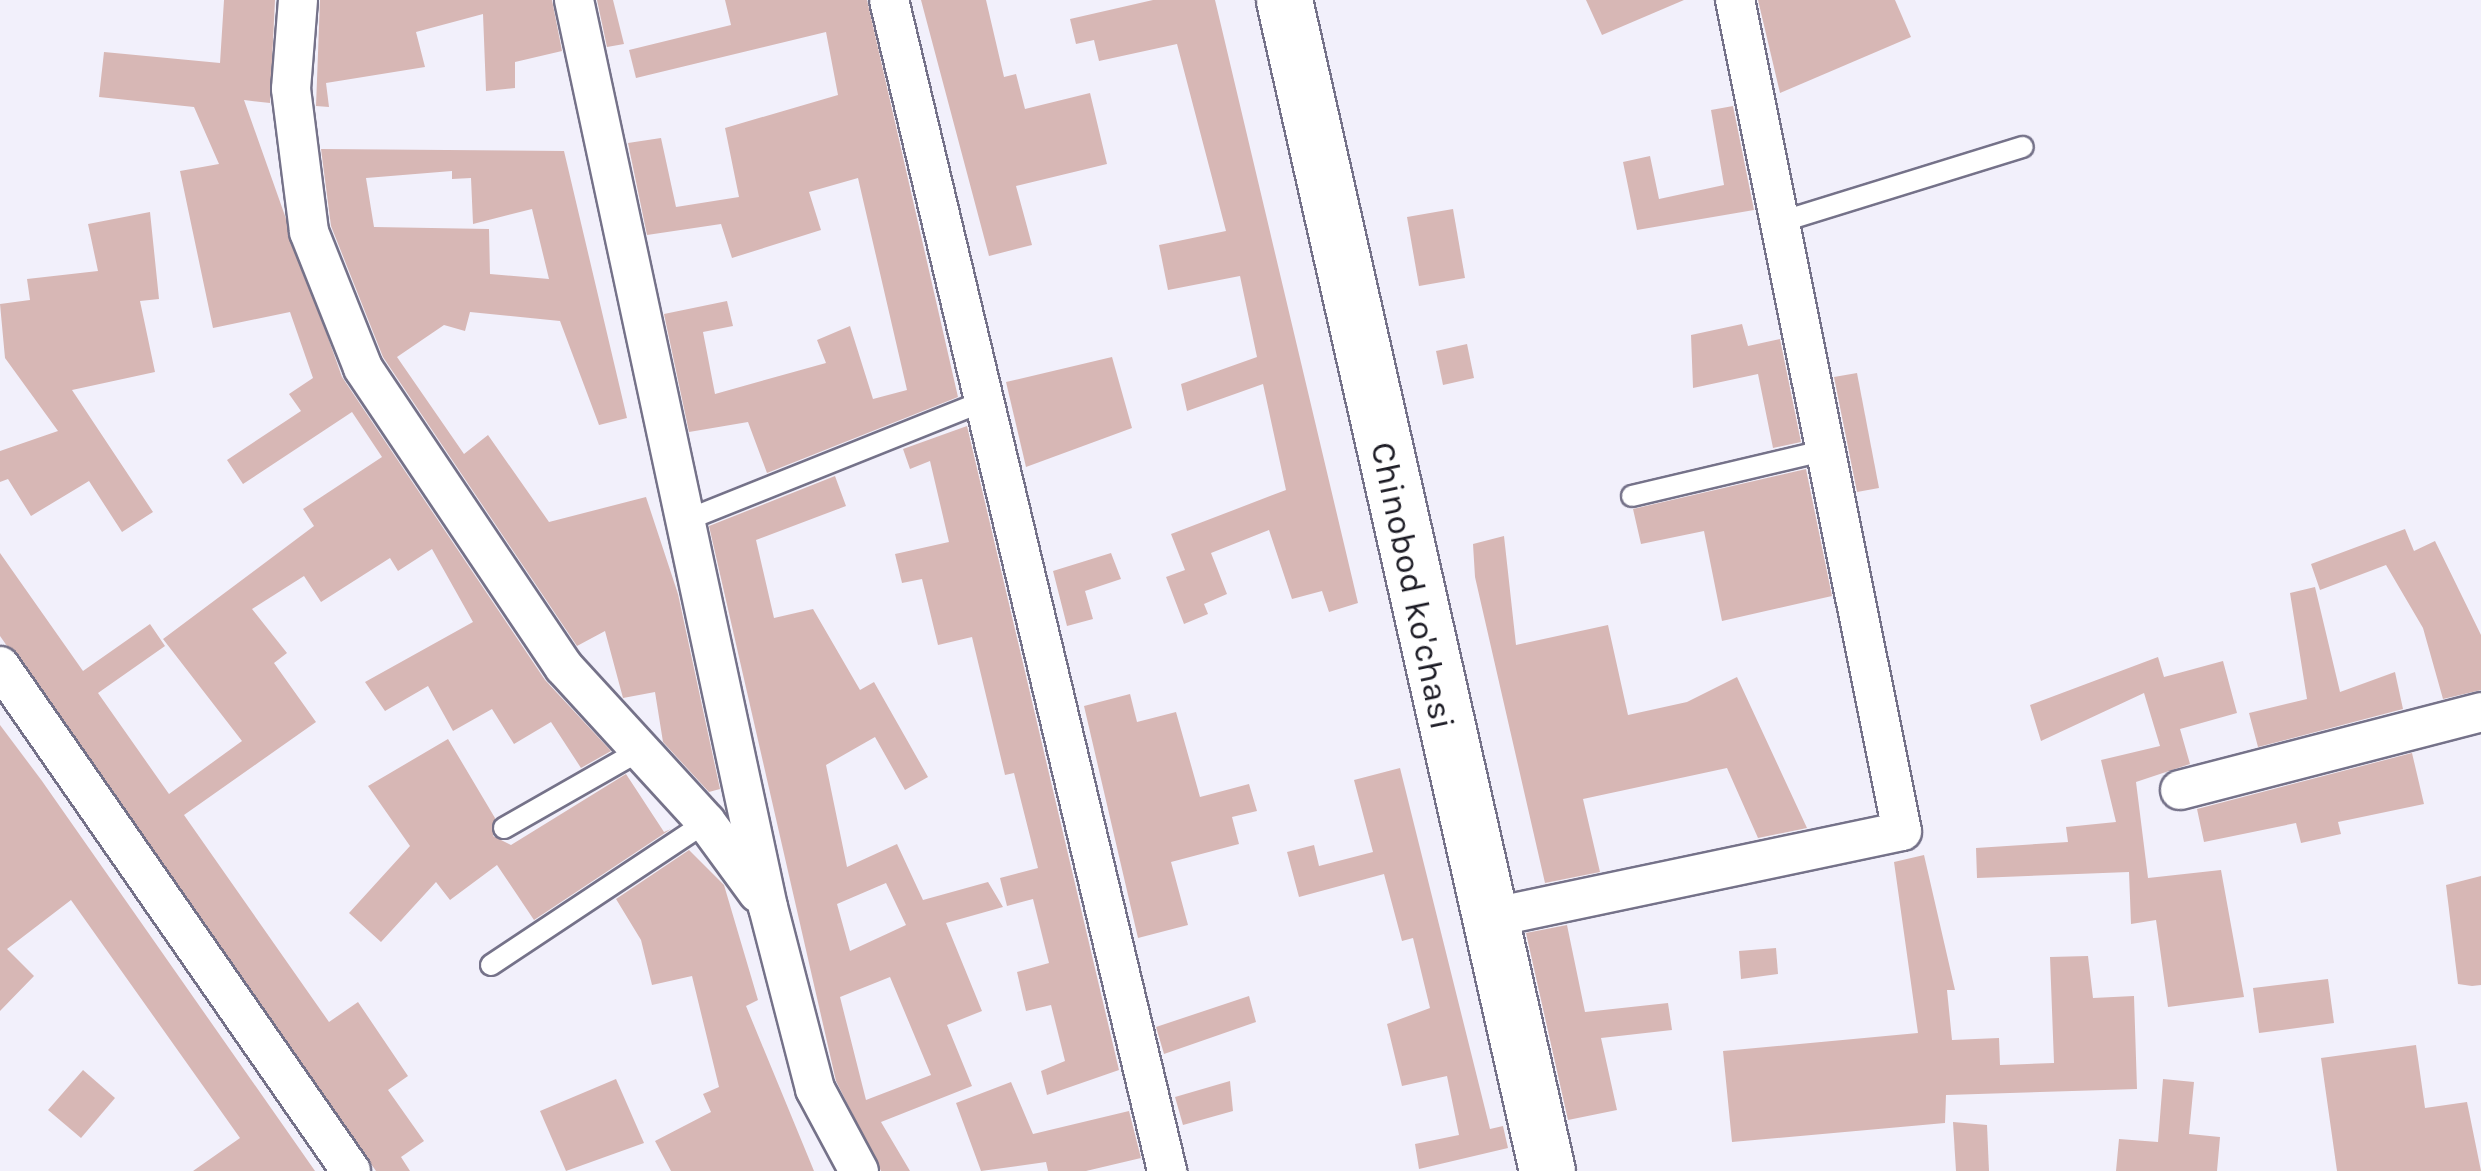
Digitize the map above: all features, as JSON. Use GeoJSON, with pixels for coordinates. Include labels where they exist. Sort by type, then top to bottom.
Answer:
{"type":"FeatureCollection","features":[{"type":"Feature","properties":{"kind":"street"},"geometry":{"type":"LineString","coordinates":[[298,0],[291,88],[309,232],[363,368],[564,667],[637,752],[706,822],[768,907]]}},
{"type":"Feature","properties":{"kind":"street"},"geometry":{"type":"LineString","coordinates":[[574,0],[768,907],[815,1089],[858,1171]]}},
{"type":"Feature","properties":{"kind":"street"},"geometry":{"type":"LineString","coordinates":[[889,0],[1167,1171]]}},
{"type":"Feature","properties":{"kind":"street","name":"Chinobod ko'chasi"},"geometry":{"type":"LineString","coordinates":[[1284,0],[1485,919],[1546,1171]]}},
{"type":"Feature","properties":{"kind":"street"},"geometry":{"type":"LineString","coordinates":[[1485,919],[1902,830],[1735,0]]}},
{"type":"Feature","properties":{"kind":"street"},"geometry":{"type":"LineString","coordinates":[[0,666],[351,1171]]}},
{"type":"Feature","properties":{"kind":"street"},"geometry":{"type":"LineString","coordinates":[[2180,790],[2481,712]]}},
{"type":"Feature","properties":{"kind":"lane"},"geometry":{"type":"LineString","coordinates":[[1780,222],[2023,147]]}},
{"type":"Feature","properties":{"kind":"lane"},"geometry":{"type":"LineString","coordinates":[[684,521],[986,400]]}},
{"type":"Feature","properties":{"kind":"lane"},"geometry":{"type":"LineString","coordinates":[[1632,496],[1826,450]]}},
{"type":"Feature","properties":{"kind":"lane"},"geometry":{"type":"LineString","coordinates":[[504,828],[637,752]]}},
{"type":"Feature","properties":{"kind":"lane"},"geometry":{"type":"LineString","coordinates":[[490,966],[706,822]]}},
{"type":"Feature","properties":{"kind":"building"},"geometry":{"type":"Polygon","coordinates":[[[224,0],[275,0],[270,103],[244,100],[342,377],[545,680],[611,751],[581,768],[551,722],[514,744],[492,709],[453,731],[428,686],[385,711],[365,682],[473,622],[432,549],[398,571],[390,558],[321,602],[304,576],[252,609],[287,653],[274,663],[316,722],[184,815],[329,1022],[358,1002],[408,1076],[388,1090],[424,1141],[401,1157],[410,1171],[376,1171],[0,636],[0,553],[83,671],[150,624],[165,646],[98,693],[169,794],[242,741],[163,639],[314,526],[303,509],[382,457],[352,412],[243,484],[227,460],[301,411],[289,394],[313,378],[290,312],[213,328],[180,171],[219,164],[194,107],[99,97],[104,52],[220,63],[224,0]]]}},
{"type":"Feature","properties":{"kind":"building"},"geometry":{"type":"Polygon","coordinates":[[[320,0],[552,0],[562,51],[515,62],[515,88],[486,91],[483,14],[416,32],[425,67],[326,83],[329,107],[316,106],[320,0]]]}},
{"type":"Feature","properties":{"kind":"building"},"geometry":{"type":"Polygon","coordinates":[[[597,0],[613,0],[624,44],[607,47],[597,0]]]}},
{"type":"Feature","properties":{"kind":"building"},"geometry":{"type":"Polygon","coordinates":[[[725,0],[867,0],[958,397],[767,473],[748,422],[689,432],[664,314],[727,301],[733,326],[703,332],[715,394],[826,363],[817,340],[850,326],[873,399],[907,390],[858,178],[809,192],[821,230],[732,258],[721,224],[647,235],[628,143],[661,138],[676,207],[739,197],[725,128],[838,95],[826,32],[636,78],[629,50],[731,25],[725,0]]]}},
{"type":"Feature","properties":{"kind":"building"},"geometry":{"type":"Polygon","coordinates":[[[921,0],[986,0],[1004,77],[1016,74],[1025,109],[1090,93],[1107,164],[1016,186],[1032,245],[989,256],[921,0]]]}},
{"type":"Feature","properties":{"kind":"building"},"geometry":{"type":"Polygon","coordinates":[[[1153,0],[1215,0],[1358,603],[1329,612],[1322,591],[1292,599],[1269,530],[1211,553],[1227,594],[1204,604],[1208,614],[1184,624],[1166,577],[1185,570],[1171,534],[1286,490],[1263,384],[1187,411],[1181,384],[1257,357],[1240,276],[1168,290],[1159,245],[1226,231],[1177,44],[1099,61],[1094,40],[1076,44],[1070,19],[1153,0]]]}},
{"type":"Feature","properties":{"kind":"building"},"geometry":{"type":"Polygon","coordinates":[[[1586,0],[1684,0],[1602,35],[1586,0]]]}},
{"type":"Feature","properties":{"kind":"building"},"geometry":{"type":"Polygon","coordinates":[[[1758,0],[1895,0],[1911,37],[1780,93],[1758,0]]]}},
{"type":"Feature","properties":{"kind":"building"},"geometry":{"type":"Polygon","coordinates":[[[1733,106],[1754,210],[1637,230],[1623,162],[1650,156],[1659,199],[1724,185],[1711,110],[1733,106]]]}},
{"type":"Feature","properties":{"kind":"building"},"geometry":{"type":"Polygon","coordinates":[[[321,149],[564,151],[627,418],[599,425],[560,321],[470,312],[465,331],[444,325],[397,357],[464,454],[488,435],[549,522],[646,497],[678,594],[720,789],[709,792],[663,742],[655,692],[623,698],[605,631],[577,646],[383,357],[331,226],[321,149]],[[452,171],[366,178],[374,227],[489,229],[490,274],[549,279],[532,209],[473,224],[471,178],[452,179],[452,171]]]}},
{"type":"Feature","properties":{"kind":"building"},"geometry":{"type":"Polygon","coordinates":[[[1453,209],[1465,278],[1419,286],[1407,217],[1453,209]]]}},
{"type":"Feature","properties":{"kind":"building"},"geometry":{"type":"Polygon","coordinates":[[[150,212],[159,299],[140,301],[155,372],[72,390],[153,512],[122,532],[89,481],[31,516],[8,479],[0,482],[0,451],[58,431],[5,358],[0,304],[30,300],[27,279],[98,271],[88,224],[150,212]]]}},
{"type":"Feature","properties":{"kind":"building"},"geometry":{"type":"Polygon","coordinates":[[[1742,324],[1748,346],[1780,339],[1801,442],[1773,448],[1758,374],[1693,388],[1691,335],[1742,324]]]}},
{"type":"Feature","properties":{"kind":"building"},"geometry":{"type":"Polygon","coordinates":[[[1467,344],[1474,378],[1443,385],[1436,351],[1467,344]]]}},
{"type":"Feature","properties":{"kind":"building"},"geometry":{"type":"Polygon","coordinates":[[[1112,357],[1132,428],[1026,467],[1006,382],[1112,357]]]}},
{"type":"Feature","properties":{"kind":"building"},"geometry":{"type":"Polygon","coordinates":[[[1857,373],[1879,488],[1857,492],[1834,377],[1857,373]]]}},
{"type":"Feature","properties":{"kind":"building"},"geometry":{"type":"Polygon","coordinates":[[[967,426],[1119,1070],[1047,1095],[1041,1071],[1065,1061],[1051,1005],[1026,1011],[1017,972],[1049,963],[1033,899],[1007,906],[1000,878],[1038,868],[1014,773],[1005,775],[972,637],[938,645],[922,579],[902,583],[895,554],[949,542],[930,461],[910,469],[903,449],[967,426]]]}},
{"type":"Feature","properties":{"kind":"building"},"geometry":{"type":"Polygon","coordinates":[[[1806,469],[1832,596],[1722,621],[1704,531],[1641,544],[1633,509],[1806,469]]]}},
{"type":"Feature","properties":{"kind":"building"},"geometry":{"type":"Polygon","coordinates":[[[835,476],[846,506],[756,540],[774,618],[813,609],[860,690],[874,682],[928,777],[905,790],[875,737],[826,765],[847,867],[897,844],[923,900],[988,882],[1003,907],[946,923],[982,1011],[947,1025],[972,1086],[881,1122],[910,1171],[881,1171],[836,1081],[709,526],[835,476]],[[886,883],[837,904],[850,951],[906,925],[886,883]],[[890,977],[840,997],[866,1100],[931,1075],[890,977]]]}},
{"type":"Feature","properties":{"kind":"building"},"geometry":{"type":"Polygon","coordinates":[[[2405,529],[2414,551],[2435,541],[2481,635],[2481,690],[2443,699],[2423,628],[2386,565],[2320,590],[2311,564],[2405,529]]]}},
{"type":"Feature","properties":{"kind":"building"},"geometry":{"type":"Polygon","coordinates":[[[1504,536],[1516,645],[1608,625],[1628,715],[1687,702],[1737,677],[1807,828],[1758,838],[1727,768],[1583,799],[1600,872],[1545,883],[1475,577],[1473,544],[1504,536]]]}},
{"type":"Feature","properties":{"kind":"building"},"geometry":{"type":"Polygon","coordinates":[[[1111,553],[1121,579],[1085,591],[1093,619],[1067,626],[1053,571],[1111,553]]]}},
{"type":"Feature","properties":{"kind":"building"},"geometry":{"type":"Polygon","coordinates":[[[2315,587],[2340,692],[2395,672],[2403,709],[2258,747],[2249,713],[2307,699],[2290,593],[2315,587]]]}},
{"type":"Feature","properties":{"kind":"building"},"geometry":{"type":"Polygon","coordinates":[[[2158,657],[2164,677],[2223,661],[2237,713],[2180,729],[2190,764],[2136,782],[2148,878],[2221,870],[2244,997],[2168,1007],[2156,920],[2131,924],[2129,872],[1977,878],[1976,848],[2068,842],[2066,827],[2116,822],[2101,760],[2160,746],[2144,693],[2041,741],[2030,705],[2158,657]]]}},
{"type":"Feature","properties":{"kind":"building"},"geometry":{"type":"Polygon","coordinates":[[[1130,694],[1137,722],[1176,712],[1200,797],[1249,784],[1257,811],[1232,817],[1239,844],[1171,862],[1188,925],[1138,938],[1084,706],[1130,694]]]}},
{"type":"Feature","properties":{"kind":"building"},"geometry":{"type":"Polygon","coordinates":[[[0,725],[315,1171],[193,1171],[240,1138],[71,900],[7,949],[34,976],[0,1011],[0,725]]]}},
{"type":"Feature","properties":{"kind":"building"},"geometry":{"type":"Polygon","coordinates":[[[448,739],[495,818],[493,836],[511,845],[626,774],[664,832],[671,829],[534,920],[497,865],[450,900],[436,882],[381,942],[349,913],[410,846],[368,786],[448,739]]]}},
{"type":"Feature","properties":{"kind":"building"},"geometry":{"type":"Polygon","coordinates":[[[2412,753],[2424,804],[2338,822],[2341,834],[2301,843],[2296,823],[2204,842],[2197,809],[2412,753]]]}},
{"type":"Feature","properties":{"kind":"building"},"geometry":{"type":"Polygon","coordinates":[[[1400,768],[1490,1129],[1503,1126],[1508,1148],[1419,1169],[1415,1144],[1459,1135],[1447,1076],[1402,1086],[1387,1024],[1430,1008],[1413,938],[1402,941],[1384,874],[1299,897],[1287,852],[1314,845],[1319,866],[1373,852],[1354,780],[1400,768]]]}},
{"type":"Feature","properties":{"kind":"building"},"geometry":{"type":"Polygon","coordinates":[[[689,850],[724,885],[758,1000],[746,1006],[814,1171],[671,1171],[655,1141],[711,1112],[703,1094],[719,1087],[692,976],[652,985],[641,940],[616,899],[689,850]]]}},
{"type":"Feature","properties":{"kind":"building"},"geometry":{"type":"Polygon","coordinates":[[[1924,855],[1955,990],[1947,990],[1952,1040],[1999,1038],[2000,1065],[2054,1063],[2050,957],[2088,956],[2093,998],[2134,996],[2137,1089],[1946,1095],[1945,1123],[1732,1142],[1723,1051],[1918,1033],[1894,862],[1924,855]]]}},
{"type":"Feature","properties":{"kind":"building"},"geometry":{"type":"Polygon","coordinates":[[[2481,876],[2481,985],[2458,984],[2446,885],[2481,876]]]}},
{"type":"Feature","properties":{"kind":"building"},"geometry":{"type":"Polygon","coordinates":[[[1567,925],[1585,1012],[1668,1003],[1672,1030],[1601,1038],[1617,1110],[1568,1120],[1526,933],[1567,925]]]}},
{"type":"Feature","properties":{"kind":"building"},"geometry":{"type":"Polygon","coordinates":[[[1776,948],[1778,974],[1741,979],[1739,951],[1776,948]]]}},
{"type":"Feature","properties":{"kind":"building"},"geometry":{"type":"Polygon","coordinates":[[[2328,979],[2334,1023],[2259,1033],[2253,988],[2328,979]]]}},
{"type":"Feature","properties":{"kind":"building"},"geometry":{"type":"Polygon","coordinates":[[[1249,996],[1256,1022],[1164,1054],[1156,1027],[1249,996]]]}},
{"type":"Feature","properties":{"kind":"building"},"geometry":{"type":"Polygon","coordinates":[[[2416,1045],[2425,1108],[2467,1102],[2481,1171],[2337,1171],[2321,1058],[2416,1045]]]}},
{"type":"Feature","properties":{"kind":"building"},"geometry":{"type":"Polygon","coordinates":[[[83,1070],[115,1098],[81,1138],[48,1110],[83,1070]]]}},
{"type":"Feature","properties":{"kind":"building"},"geometry":{"type":"Polygon","coordinates":[[[616,1079],[644,1143],[566,1171],[540,1111],[616,1079]]]}},
{"type":"Feature","properties":{"kind":"building"},"geometry":{"type":"Polygon","coordinates":[[[2163,1079],[2194,1082],[2189,1134],[2220,1137],[2217,1171],[2116,1171],[2119,1139],[2158,1142],[2163,1079]]]}},
{"type":"Feature","properties":{"kind":"building"},"geometry":{"type":"Polygon","coordinates":[[[1230,1081],[1233,1111],[1183,1125],[1175,1097],[1230,1081]]]}},
{"type":"Feature","properties":{"kind":"building"},"geometry":{"type":"Polygon","coordinates":[[[1011,1082],[1033,1134],[1129,1111],[1141,1158],[1086,1171],[1048,1171],[1046,1162],[981,1171],[956,1103],[1011,1082]]]}},
{"type":"Feature","properties":{"kind":"building"},"geometry":{"type":"Polygon","coordinates":[[[1953,1122],[1987,1125],[1989,1171],[1956,1171],[1953,1122]]]}}]}
